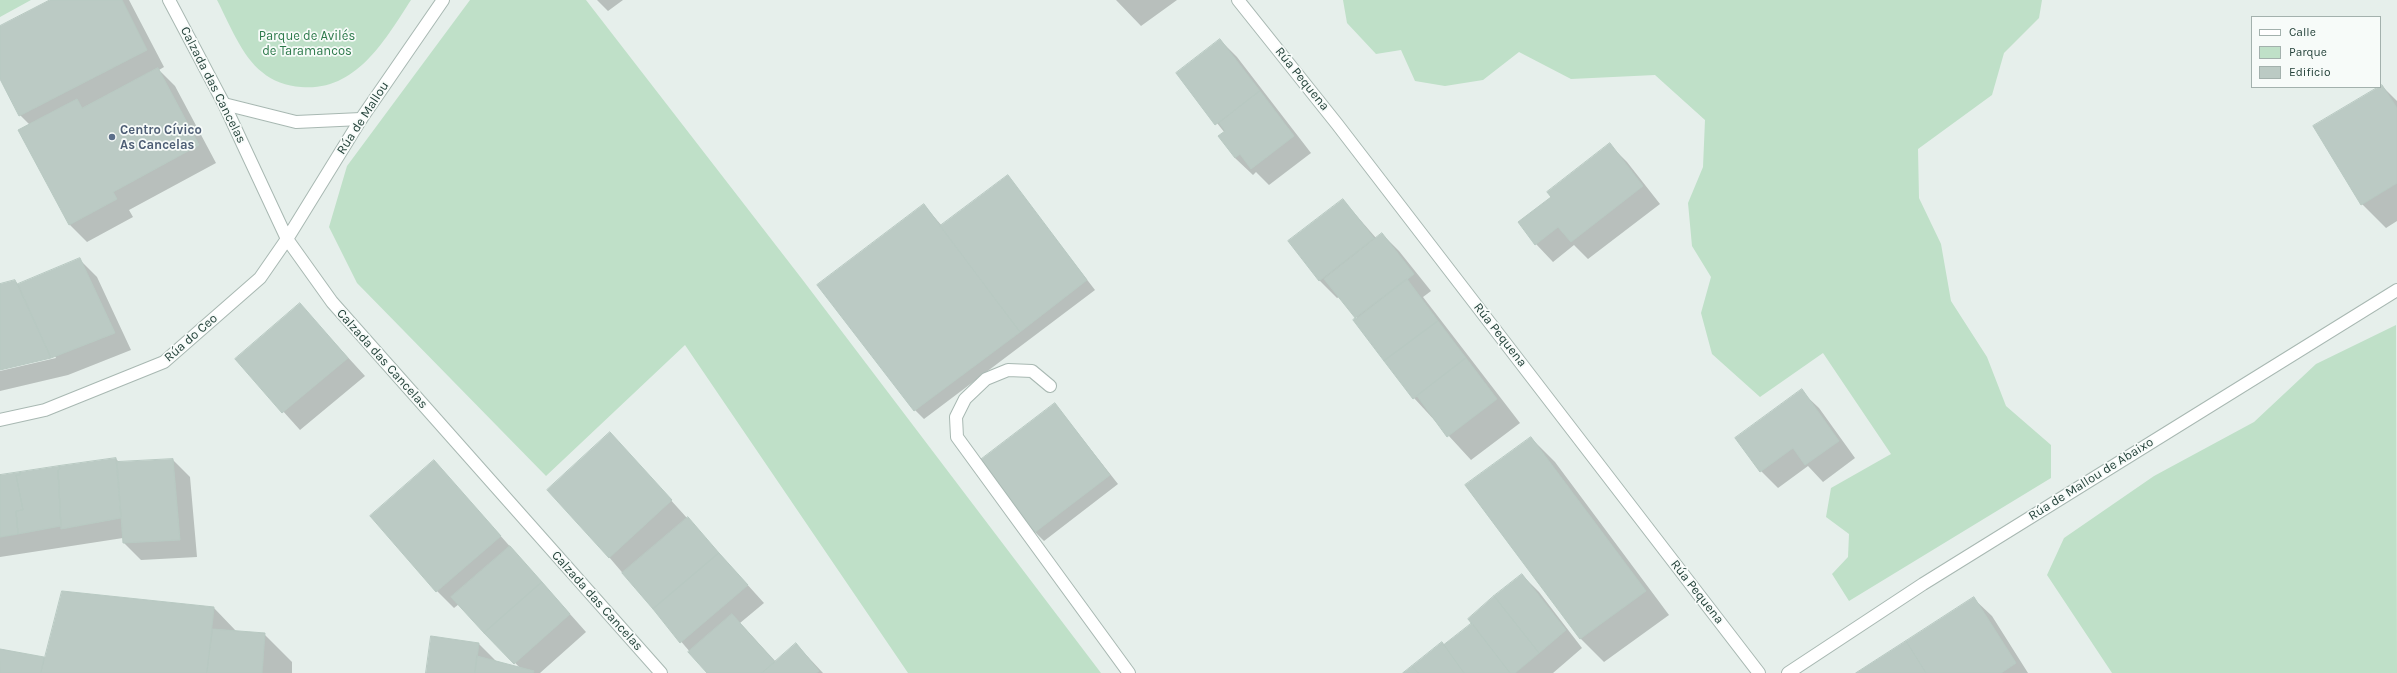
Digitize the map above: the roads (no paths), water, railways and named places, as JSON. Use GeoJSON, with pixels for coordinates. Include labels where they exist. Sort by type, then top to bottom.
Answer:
{"type":"FeatureCollection","features":[{"type":"Feature","properties":{"kind":"street","name":"Calzada das Cancelas"},"geometry":{"type":"LineString","coordinates":[[169,0],[224,104],[287,240],[332,302],[661,673]]}},
{"type":"Feature","properties":{"kind":"street","name":"Rúa de Mallou"},"geometry":{"type":"LineString","coordinates":[[287,240],[361,119],[443,0]]}},
{"type":"Feature","properties":{"kind":"street","name":"Rúa Pequena"},"geometry":{"type":"LineString","coordinates":[[1238,0],[1342,130],[1759,673]]}},
{"type":"Feature","properties":{"kind":"street"},"geometry":{"type":"LineString","coordinates":[[224,104],[296,122],[361,119]]}},
{"type":"Feature","properties":{"kind":"street","name":"Rúa do Ceo"},"geometry":{"type":"LineString","coordinates":[[0,420],[45,410],[164,362],[260,278],[287,240]]}},
{"type":"Feature","properties":{"kind":"street","name":"Rúa de Mallou de Abaixo"},"geometry":{"type":"LineString","coordinates":[[1788,673],[1923,584],[2397,290]]}},
{"type":"Feature","properties":{"kind":"street"},"geometry":{"type":"LineString","coordinates":[[1050,386],[1032,371],[1008,370],[986,379],[965,399],[956,417],[957,437],[1129,673]]}},
{"type":"Feature","properties":{"kind":"place","name":"Centro Cívico As Cancelas"},"geometry":{"type":"Point","coordinates":[112,137]}},
{"type":"Feature","properties":{"kind":"park label","name":"Parque de Avilés de Taramancos"},"geometry":{"type":"Point","coordinates":[307,44]}}]}
